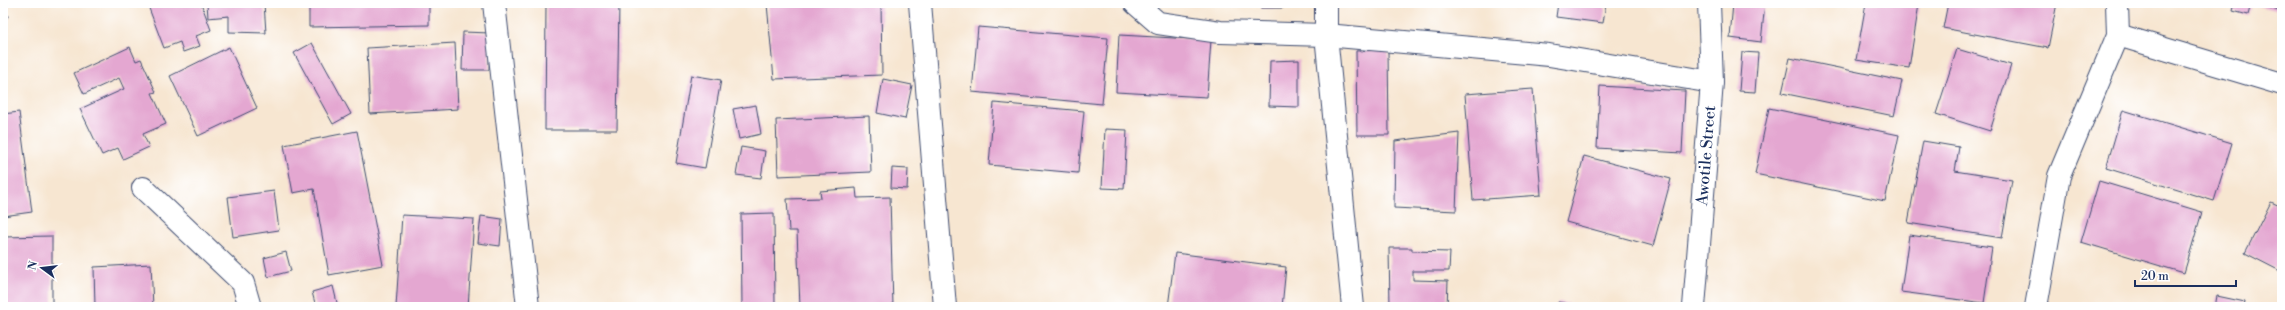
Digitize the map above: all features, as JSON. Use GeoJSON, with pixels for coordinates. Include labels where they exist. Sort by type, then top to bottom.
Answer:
{"type":"FeatureCollection","features":[{"type":"Feature","properties":{"kind":"street"},"geometry":{"type":"LineString","coordinates":[[494,3],[528,307]]}},
{"type":"Feature","properties":{"kind":"street"},"geometry":{"type":"LineString","coordinates":[[920,3],[945,307]]}},
{"type":"Feature","properties":{"kind":"street"},"geometry":{"type":"LineString","coordinates":[[1135,3],[1158,23],[1220,32],[1326,35],[1549,55],[1712,82]]}},
{"type":"Feature","properties":{"kind":"street"},"geometry":{"type":"LineString","coordinates":[[1326,3],[1326,35],[1353,307]]}},
{"type":"Feature","properties":{"kind":"street","name":"Awotile Street"},"geometry":{"type":"LineString","coordinates":[[1694,307],[1712,82],[1709,3]]}},
{"type":"Feature","properties":{"kind":"street"},"geometry":{"type":"LineString","coordinates":[[2036,307],[2059,176],[2118,35],[2117,3]]}},
{"type":"Feature","properties":{"kind":"street"},"geometry":{"type":"LineString","coordinates":[[2118,35],[2282,84]]}},
{"type":"Feature","properties":{"kind":"street"},"geometry":{"type":"LineString","coordinates":[[143,188],[243,283],[250,307]]}},
{"type":"Feature","properties":{"kind":"building"},"geometry":{"type":"Polygon","coordinates":[[[3,3],[5,3],[8,17],[3,18],[3,3]]]}},
{"type":"Feature","properties":{"kind":"building"},"geometry":{"type":"Polygon","coordinates":[[[147,3],[201,3],[211,30],[196,36],[200,46],[183,52],[180,42],[164,48],[147,3]]]}},
{"type":"Feature","properties":{"kind":"building"},"geometry":{"type":"Polygon","coordinates":[[[207,3],[264,3],[266,33],[229,32],[229,16],[208,18],[207,3]]]}},
{"type":"Feature","properties":{"kind":"building"},"geometry":{"type":"Polygon","coordinates":[[[309,3],[429,3],[429,25],[309,27],[309,3]]]}},
{"type":"Feature","properties":{"kind":"building"},"geometry":{"type":"Polygon","coordinates":[[[546,3],[619,3],[617,130],[545,130],[546,3]]]}},
{"type":"Feature","properties":{"kind":"building"},"geometry":{"type":"Polygon","coordinates":[[[881,3],[882,75],[774,79],[767,4],[881,3]]]}},
{"type":"Feature","properties":{"kind":"building"},"geometry":{"type":"Polygon","coordinates":[[[976,3],[989,3],[989,4],[976,7],[976,3]]]}},
{"type":"Feature","properties":{"kind":"building"},"geometry":{"type":"Polygon","coordinates":[[[1261,3],[1283,3],[1283,8],[1261,8],[1261,3]]]}},
{"type":"Feature","properties":{"kind":"building"},"geometry":{"type":"Polygon","coordinates":[[[1558,3],[1606,3],[1603,23],[1556,17],[1558,3]]]}},
{"type":"Feature","properties":{"kind":"building"},"geometry":{"type":"Polygon","coordinates":[[[1733,3],[1765,3],[1761,42],[1730,38],[1733,3]]]}},
{"type":"Feature","properties":{"kind":"building"},"geometry":{"type":"Polygon","coordinates":[[[1866,3],[1919,4],[1909,68],[1856,60],[1866,3]]]}},
{"type":"Feature","properties":{"kind":"building"},"geometry":{"type":"Polygon","coordinates":[[[1948,3],[2057,3],[2048,48],[1943,28],[1948,3]]]}},
{"type":"Feature","properties":{"kind":"building"},"geometry":{"type":"Polygon","coordinates":[[[2235,3],[2281,3],[2279,11],[2251,4],[2248,15],[2233,11],[2235,3]]]}},
{"type":"Feature","properties":{"kind":"building"},"geometry":{"type":"Polygon","coordinates":[[[978,27],[1108,38],[1102,104],[972,92],[978,27]]]}},
{"type":"Feature","properties":{"kind":"building"},"geometry":{"type":"Polygon","coordinates":[[[463,32],[490,33],[489,70],[462,70],[463,32]]]}},
{"type":"Feature","properties":{"kind":"building"},"geometry":{"type":"Polygon","coordinates":[[[1119,35],[1211,40],[1207,97],[1116,92],[1119,35]]]}},
{"type":"Feature","properties":{"kind":"building"},"geometry":{"type":"Polygon","coordinates":[[[312,43],[351,114],[333,124],[294,53],[312,43]]]}},
{"type":"Feature","properties":{"kind":"building"},"geometry":{"type":"Polygon","coordinates":[[[455,43],[458,109],[370,114],[367,48],[455,43]]]}},
{"type":"Feature","properties":{"kind":"building"},"geometry":{"type":"Polygon","coordinates":[[[130,47],[136,61],[141,59],[156,92],[152,93],[166,124],[143,134],[149,147],[123,159],[118,148],[102,155],[80,109],[124,89],[119,78],[84,94],[74,73],[130,47]]]}},
{"type":"Feature","properties":{"kind":"building"},"geometry":{"type":"Polygon","coordinates":[[[229,47],[257,108],[198,136],[170,76],[229,47]]]}},
{"type":"Feature","properties":{"kind":"building"},"geometry":{"type":"Polygon","coordinates":[[[1957,49],[2011,65],[1990,131],[1936,114],[1957,49]]]}},
{"type":"Feature","properties":{"kind":"building"},"geometry":{"type":"Polygon","coordinates":[[[1388,50],[1389,135],[1357,135],[1356,51],[1388,50]]]}},
{"type":"Feature","properties":{"kind":"building"},"geometry":{"type":"Polygon","coordinates":[[[1742,52],[1758,53],[1755,92],[1739,91],[1742,52]]]}},
{"type":"Feature","properties":{"kind":"building"},"geometry":{"type":"Polygon","coordinates":[[[1790,58],[1902,81],[1894,116],[1782,93],[1790,58]]]}},
{"type":"Feature","properties":{"kind":"building"},"geometry":{"type":"Polygon","coordinates":[[[1299,60],[1299,107],[1269,106],[1270,61],[1299,60]]]}},
{"type":"Feature","properties":{"kind":"building"},"geometry":{"type":"Polygon","coordinates":[[[691,75],[721,80],[705,168],[676,163],[691,75]]]}},
{"type":"Feature","properties":{"kind":"building"},"geometry":{"type":"Polygon","coordinates":[[[883,79],[912,85],[905,119],[877,113],[883,79]]]}},
{"type":"Feature","properties":{"kind":"building"},"geometry":{"type":"Polygon","coordinates":[[[1600,86],[1685,91],[1682,153],[1597,148],[1600,86]]]}},
{"type":"Feature","properties":{"kind":"building"},"geometry":{"type":"Polygon","coordinates":[[[1533,89],[1541,195],[1473,200],[1465,94],[1533,89]]]}},
{"type":"Feature","properties":{"kind":"building"},"geometry":{"type":"Polygon","coordinates":[[[994,103],[1084,111],[1078,173],[989,165],[994,103]]]}},
{"type":"Feature","properties":{"kind":"building"},"geometry":{"type":"Polygon","coordinates":[[[756,105],[761,134],[739,139],[733,109],[756,105]]]}},
{"type":"Feature","properties":{"kind":"building"},"geometry":{"type":"Polygon","coordinates":[[[1769,108],[1899,135],[1885,201],[1755,174],[1769,108]]]}},
{"type":"Feature","properties":{"kind":"building"},"geometry":{"type":"Polygon","coordinates":[[[2123,110],[2232,143],[2214,201],[2106,168],[2123,110]]]}},
{"type":"Feature","properties":{"kind":"building"},"geometry":{"type":"Polygon","coordinates":[[[19,112],[32,212],[3,216],[3,114],[19,112]]]}},
{"type":"Feature","properties":{"kind":"building"},"geometry":{"type":"Polygon","coordinates":[[[869,116],[871,172],[778,176],[776,120],[869,116]]]}},
{"type":"Feature","properties":{"kind":"building"},"geometry":{"type":"Polygon","coordinates":[[[1105,129],[1127,130],[1124,189],[1102,188],[1105,129]]]}},
{"type":"Feature","properties":{"kind":"building"},"geometry":{"type":"Polygon","coordinates":[[[357,131],[383,265],[329,275],[314,189],[293,193],[284,145],[357,131]]]}},
{"type":"Feature","properties":{"kind":"building"},"geometry":{"type":"Polygon","coordinates":[[[1459,133],[1456,211],[1394,208],[1395,141],[1459,133]]]}},
{"type":"Feature","properties":{"kind":"building"},"geometry":{"type":"Polygon","coordinates":[[[1923,141],[1959,147],[1955,171],[2012,180],[2002,238],[1908,223],[1923,141]]]}},
{"type":"Feature","properties":{"kind":"building"},"geometry":{"type":"Polygon","coordinates":[[[741,147],[765,151],[761,178],[736,175],[741,147]]]}},
{"type":"Feature","properties":{"kind":"building"},"geometry":{"type":"Polygon","coordinates":[[[1584,156],[1671,179],[1653,246],[1566,222],[1584,156]]]}},
{"type":"Feature","properties":{"kind":"building"},"geometry":{"type":"Polygon","coordinates":[[[892,168],[908,169],[907,189],[891,188],[892,168]]]}},
{"type":"Feature","properties":{"kind":"building"},"geometry":{"type":"Polygon","coordinates":[[[2099,181],[2202,212],[2184,273],[2081,242],[2099,181]]]}},
{"type":"Feature","properties":{"kind":"building"},"geometry":{"type":"Polygon","coordinates":[[[856,188],[857,198],[890,197],[893,307],[800,307],[797,231],[789,231],[787,199],[821,198],[820,191],[856,188]]]}},
{"type":"Feature","properties":{"kind":"building"},"geometry":{"type":"Polygon","coordinates":[[[274,191],[279,230],[233,237],[228,197],[274,191]]]}},
{"type":"Feature","properties":{"kind":"building"},"geometry":{"type":"Polygon","coordinates":[[[2271,202],[2282,207],[2282,272],[2245,253],[2271,202]]]}},
{"type":"Feature","properties":{"kind":"building"},"geometry":{"type":"Polygon","coordinates":[[[774,213],[775,307],[742,307],[741,214],[774,213]]]}},
{"type":"Feature","properties":{"kind":"building"},"geometry":{"type":"Polygon","coordinates":[[[402,215],[474,219],[468,307],[396,307],[402,215]]]}},
{"type":"Feature","properties":{"kind":"building"},"geometry":{"type":"Polygon","coordinates":[[[481,216],[502,219],[500,246],[478,243],[481,216]]]}},
{"type":"Feature","properties":{"kind":"building"},"geometry":{"type":"Polygon","coordinates":[[[1909,235],[1992,247],[1984,303],[1901,292],[1909,235]]]}},
{"type":"Feature","properties":{"kind":"building"},"geometry":{"type":"Polygon","coordinates":[[[52,236],[52,307],[3,307],[3,237],[52,236]]]}},
{"type":"Feature","properties":{"kind":"building"},"geometry":{"type":"Polygon","coordinates":[[[1389,248],[1412,248],[1412,251],[1450,252],[1449,271],[1413,271],[1413,280],[1448,281],[1447,307],[1390,307],[1389,248]]]}},
{"type":"Feature","properties":{"kind":"building"},"geometry":{"type":"Polygon","coordinates":[[[286,252],[291,271],[268,277],[264,258],[286,252]]]}},
{"type":"Feature","properties":{"kind":"building"},"geometry":{"type":"Polygon","coordinates":[[[1175,253],[1286,267],[1282,307],[1168,307],[1175,253]]]}},
{"type":"Feature","properties":{"kind":"building"},"geometry":{"type":"Polygon","coordinates":[[[151,264],[153,307],[95,307],[94,267],[151,264]]]}},
{"type":"Feature","properties":{"kind":"building"},"geometry":{"type":"Polygon","coordinates":[[[333,286],[338,307],[316,307],[312,292],[333,286]]]}},
{"type":"Feature","properties":{"kind":"building"},"geometry":{"type":"Polygon","coordinates":[[[2217,296],[2245,302],[2244,307],[2215,307],[2217,296]]]}},
{"type":"Feature","properties":{"kind":"building"},"geometry":{"type":"Polygon","coordinates":[[[1558,302],[1582,306],[1582,307],[1557,307],[1558,302]]]}}]}
